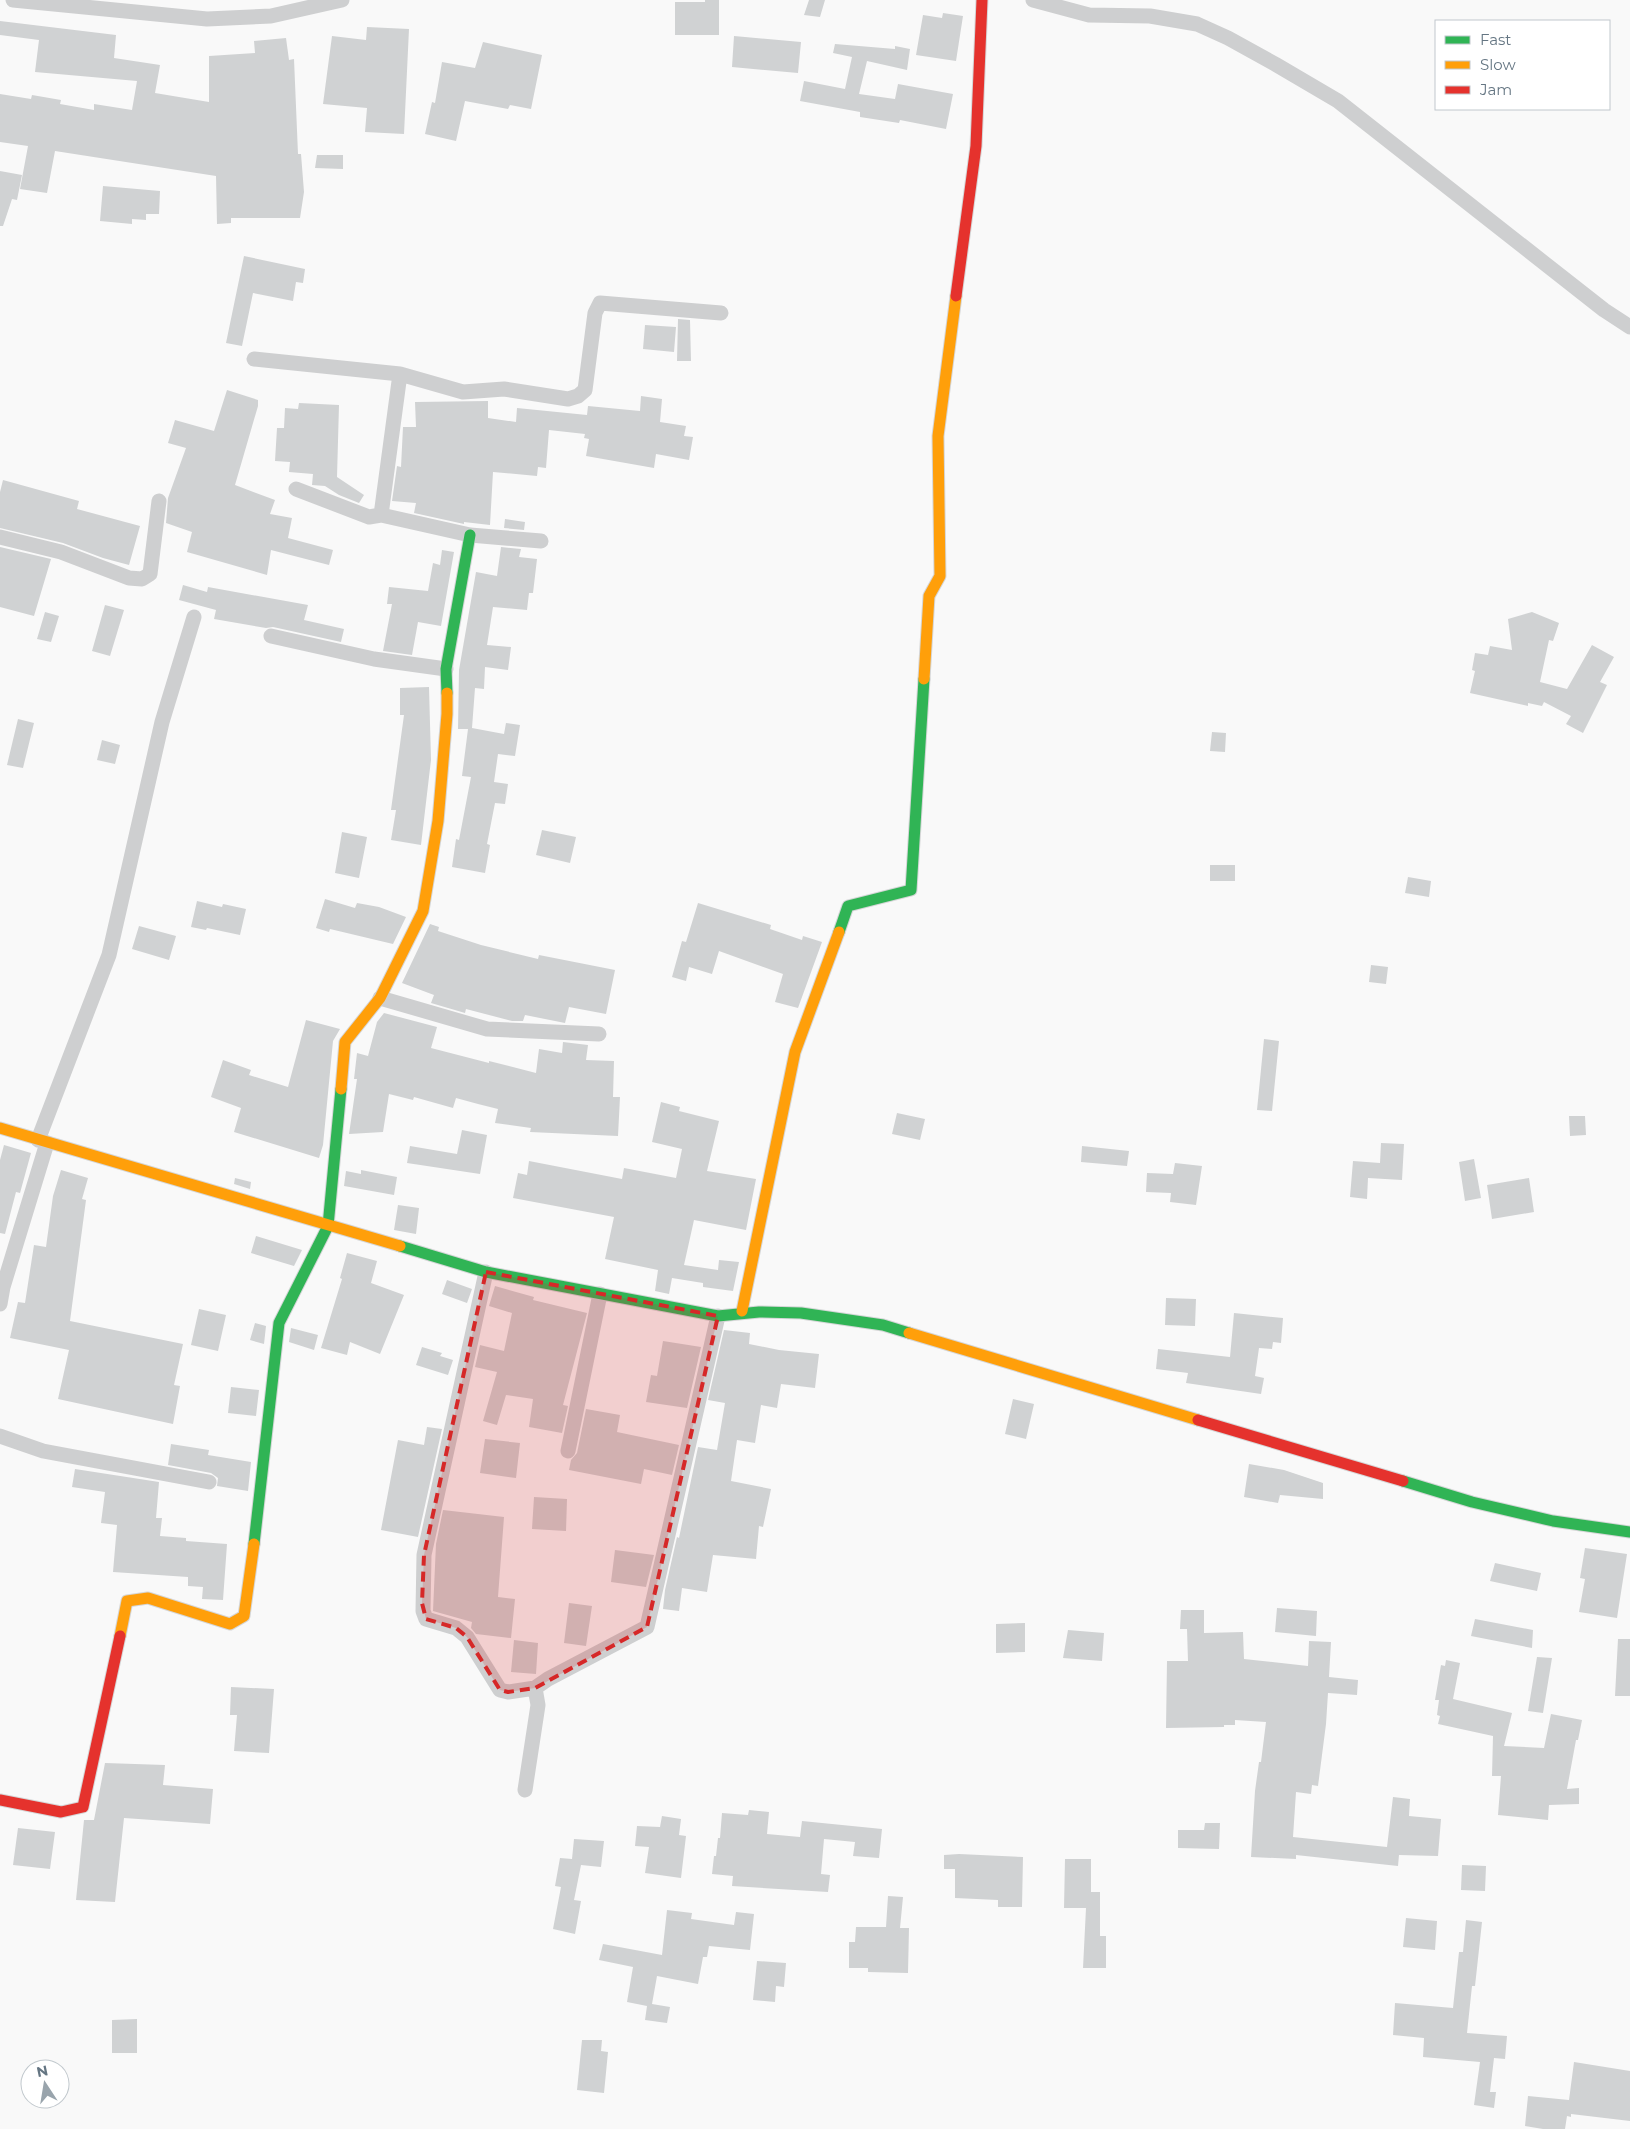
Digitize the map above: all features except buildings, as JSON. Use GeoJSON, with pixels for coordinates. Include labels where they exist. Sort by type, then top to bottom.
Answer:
{"type":"FeatureCollection","features":[{"type":"Feature","properties":{"kind":"street"},"geometry":{"type":"LineString","coordinates":[[13,0],[208,19],[271,16],[342,0]]}},
{"type":"Feature","properties":{"kind":"street"},"geometry":{"type":"LineString","coordinates":[[742,1311],[795,1052],[848,906],[911,890],[929,596],[940,576],[938,436],[976,146],[982,0]]}},
{"type":"Feature","properties":{"kind":"street"},"geometry":{"type":"LineString","coordinates":[[1033,0],[1089,15],[1150,16],[1197,24],[1228,38],[1338,102],[1604,310],[1630,327]]}},
{"type":"Feature","properties":{"kind":"street"},"geometry":{"type":"LineString","coordinates":[[254,358],[400,374],[464,392],[504,389],[568,399],[578,396],[586,390],[595,313],[600,303],[720,313]]}},
{"type":"Feature","properties":{"kind":"street"},"geometry":{"type":"LineString","coordinates":[[381,516],[400,374]]}},
{"type":"Feature","properties":{"kind":"street"},"geometry":{"type":"LineString","coordinates":[[296,489],[369,517],[381,516],[470,535],[540,540]]}},
{"type":"Feature","properties":{"kind":"street"},"geometry":{"type":"LineString","coordinates":[[0,537],[61,552],[128,578],[142,579],[150,574],[159,502]]}},
{"type":"Feature","properties":{"kind":"street"},"geometry":{"type":"LineString","coordinates":[[0,1800],[61,1812],[83,1807],[127,1601],[148,1598],[230,1624],[244,1616],[250,1581],[279,1322],[328,1226],[345,1042],[380,998],[423,911],[438,822],[447,714],[446,669],[470,535]]}},
{"type":"Feature","properties":{"kind":"street"},"geometry":{"type":"LineString","coordinates":[[0,1304],[2,1287],[42,1141],[109,955],[162,722],[194,617]]}},
{"type":"Feature","properties":{"kind":"street"},"geometry":{"type":"LineString","coordinates":[[271,636],[374,659],[446,669]]}},
{"type":"Feature","properties":{"kind":"street"},"geometry":{"type":"LineString","coordinates":[[380,998],[487,1029],[599,1034]]}},
{"type":"Feature","properties":{"kind":"street"},"geometry":{"type":"LineString","coordinates":[[0,1128],[486,1272],[718,1316],[742,1311],[818,1315],[883,1325],[1472,1502],[1553,1521],[1630,1532]]}},
{"type":"Feature","properties":{"kind":"street"},"geometry":{"type":"LineString","coordinates":[[486,1272],[424,1555],[423,1611],[426,1619],[456,1628],[467,1637],[500,1690],[508,1692],[535,1688],[548,1679],[647,1627],[718,1316]]}},
{"type":"Feature","properties":{"kind":"street"},"geometry":{"type":"LineString","coordinates":[[568,1451],[600,1294]]}},
{"type":"Feature","properties":{"kind":"street"},"geometry":{"type":"LineString","coordinates":[[0,1436],[43,1451],[209,1482]]}},
{"type":"Feature","properties":{"kind":"street"},"geometry":{"type":"LineString","coordinates":[[525,1790],[538,1705],[535,1688]]}},
{"type":"Feature","properties":{"kind":"highlighted area"},"geometry":{"type":"Polygon","coordinates":[[[486,1272],[718,1316],[647,1627],[535,1688],[508,1692],[500,1690],[467,1637],[456,1628],[426,1619],[422,1603],[424,1555],[486,1272]]]}},
{"type":"Feature","properties":{"kind":"traffic: fast"},"geometry":{"type":"LineString","coordinates":[[447,693],[446,669],[470,535]]}},
{"type":"Feature","properties":{"kind":"traffic: fast"},"geometry":{"type":"LineString","coordinates":[[839,932],[848,906],[911,890],[924,679]]}},
{"type":"Feature","properties":{"kind":"traffic: fast"},"geometry":{"type":"LineString","coordinates":[[254,1544],[279,1323],[328,1226],[341,1089]]}},
{"type":"Feature","properties":{"kind":"traffic: fast"},"geometry":{"type":"LineString","coordinates":[[400,1246],[486,1272],[718,1316],[759,1312],[801,1313],[883,1325],[909,1333]]}},
{"type":"Feature","properties":{"kind":"traffic: fast"},"geometry":{"type":"LineString","coordinates":[[1403,1481],[1472,1502],[1553,1521],[1630,1532]]}},
{"type":"Feature","properties":{"kind":"traffic: slow"},"geometry":{"type":"LineString","coordinates":[[924,679],[929,596],[940,576],[938,436],[956,296]]}},
{"type":"Feature","properties":{"kind":"traffic: slow"},"geometry":{"type":"LineString","coordinates":[[341,1089],[345,1042],[380,998],[423,911],[438,821],[447,693]]}},
{"type":"Feature","properties":{"kind":"traffic: slow"},"geometry":{"type":"LineString","coordinates":[[742,1311],[795,1052],[839,932]]}},
{"type":"Feature","properties":{"kind":"traffic: slow"},"geometry":{"type":"LineString","coordinates":[[0,1128],[400,1246]]}},
{"type":"Feature","properties":{"kind":"traffic: slow"},"geometry":{"type":"LineString","coordinates":[[909,1333],[1198,1420]]}},
{"type":"Feature","properties":{"kind":"traffic: slow"},"geometry":{"type":"LineString","coordinates":[[120,1636],[127,1601],[148,1598],[230,1624],[244,1616],[254,1544]]}},
{"type":"Feature","properties":{"kind":"traffic: jam"},"geometry":{"type":"LineString","coordinates":[[956,296],[976,146],[982,0]]}},
{"type":"Feature","properties":{"kind":"traffic: jam"},"geometry":{"type":"LineString","coordinates":[[1198,1420],[1403,1481]]}},
{"type":"Feature","properties":{"kind":"traffic: jam"},"geometry":{"type":"LineString","coordinates":[[0,1800],[61,1812],[83,1807],[120,1636]]}}]}
